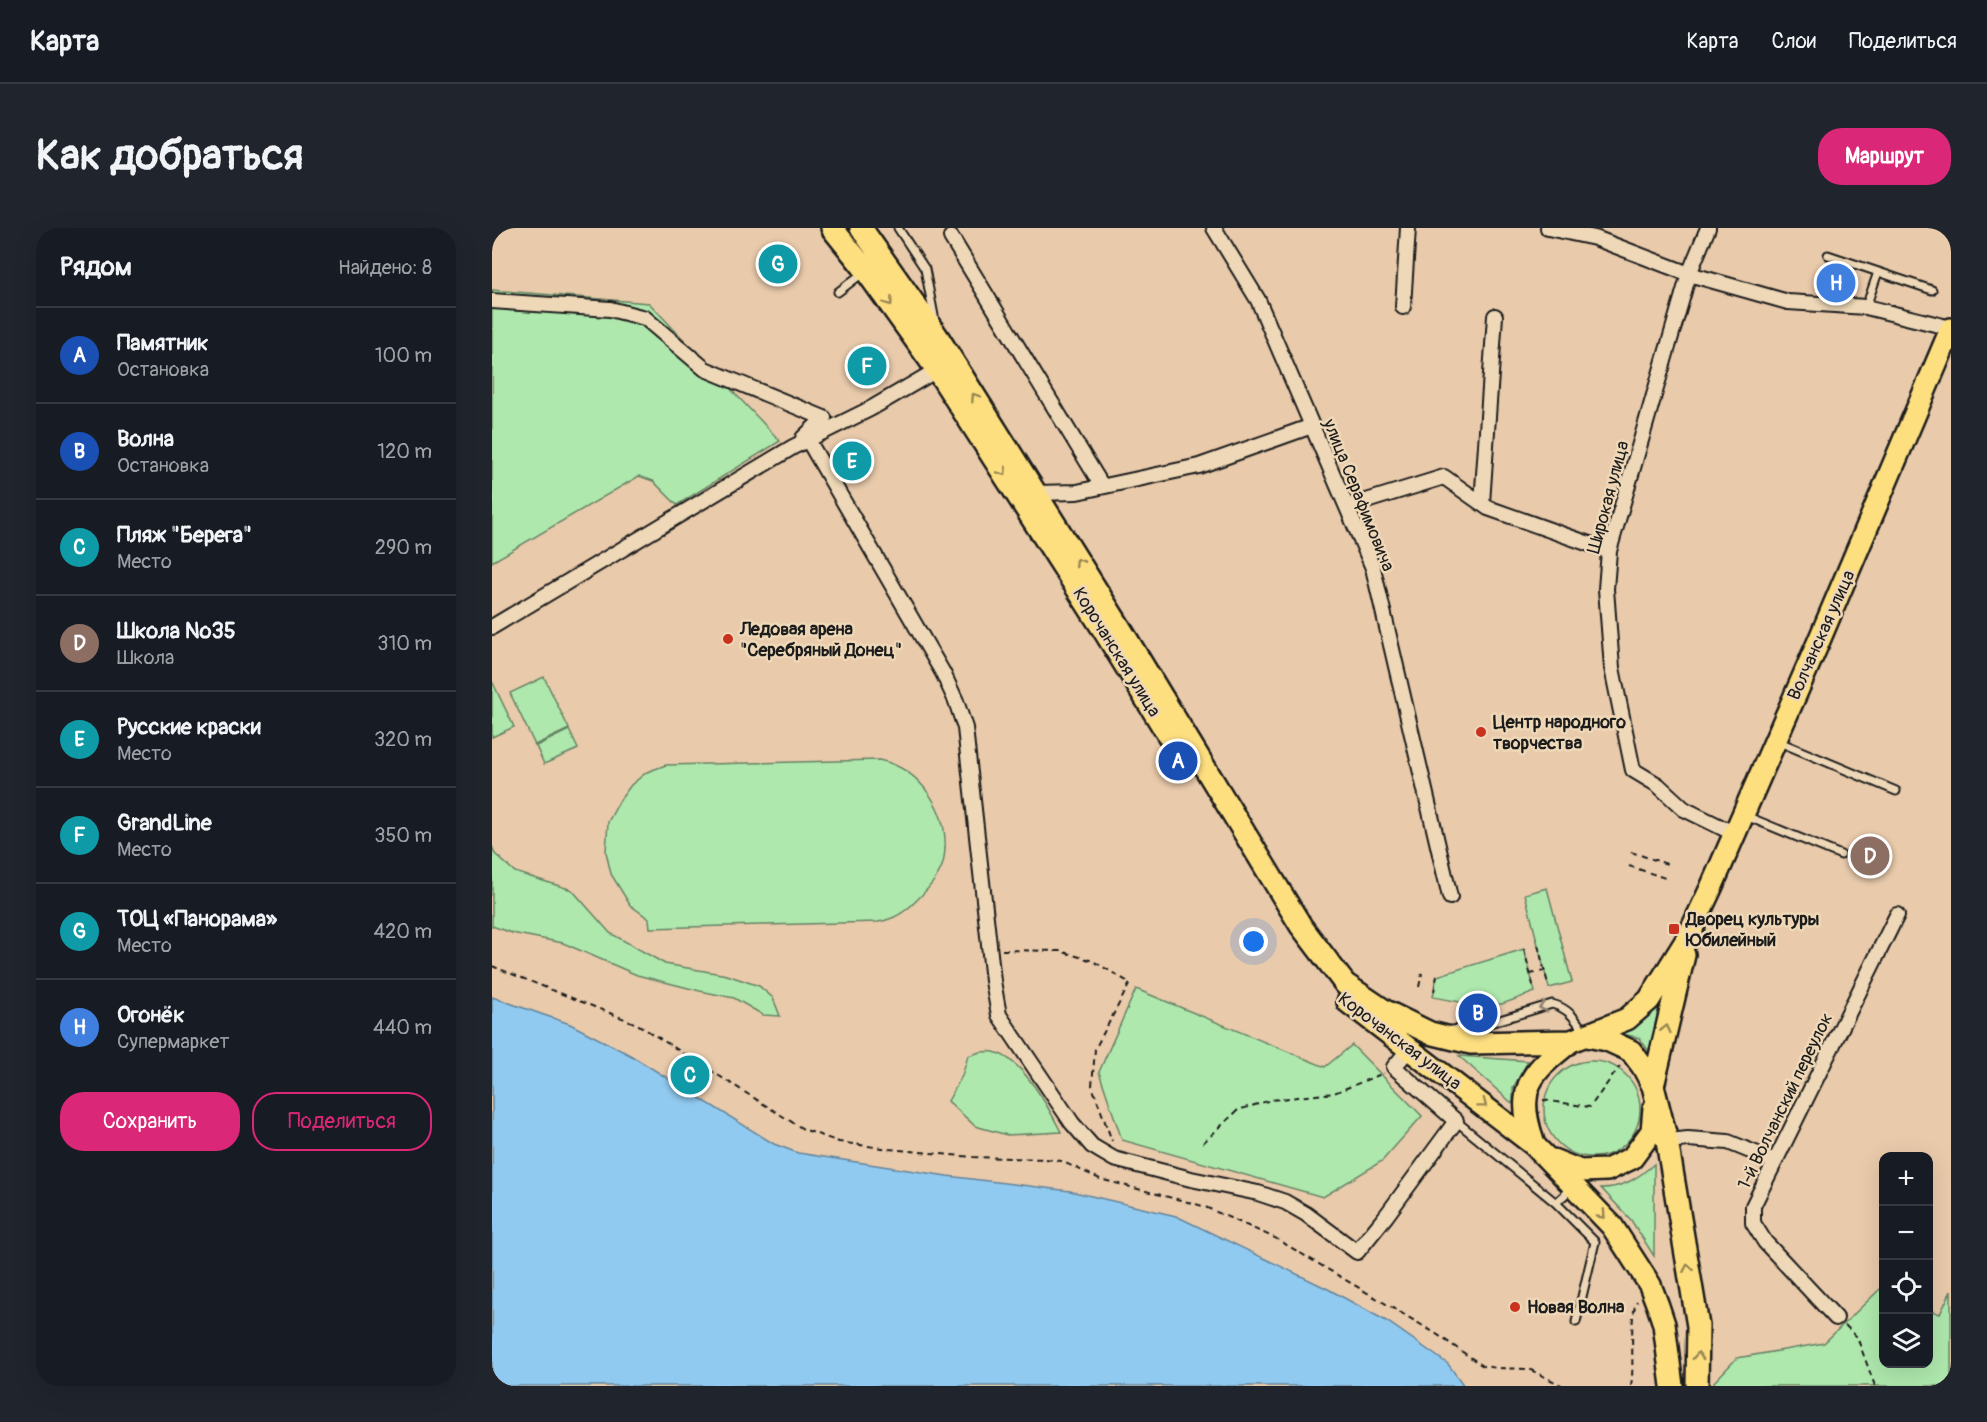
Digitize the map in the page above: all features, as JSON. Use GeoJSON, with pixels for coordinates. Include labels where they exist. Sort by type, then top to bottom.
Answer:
{"type":"FeatureCollection","features":[{"type":"Feature","properties":{"kind":"main road","name":"Корочанская улица"},"geometry":{"type":"LineString","coordinates":[[832,228],[945,366],[1036,493],[1301,926],[1346,984],[1385,1011],[1430,1033],[1471,1043],[1579,1039]]}},
{"type":"Feature","properties":{"kind":"main road","name":"Корочанская улица"},"geometry":{"type":"LineString","coordinates":[[861,228],[937,336],[945,366],[1292,937],[1336,993],[1541,1151]]}},
{"type":"Feature","properties":{"kind":"main road","name":"Волчанская улица"},"geometry":{"type":"LineString","coordinates":[[1688,939],[1818,643],[1951,328]]}},
{"type":"Feature","properties":{"kind":"main road"},"geometry":{"type":"LineString","coordinates":[[1672,1386],[1664,1324],[1650,1285],[1612,1226],[1541,1151],[1528,1122],[1526,1098],[1531,1080],[1545,1062],[1579,1039],[1627,1019],[1649,1000],[1688,939]]}},
{"type":"Feature","properties":{"kind":"main road"},"geometry":{"type":"LineString","coordinates":[[1632,1158],[1652,1131],[1654,1091],[1688,939]]}},
{"type":"Feature","properties":{"kind":"main road"},"geometry":{"type":"LineString","coordinates":[[1579,1039],[1607,1040],[1631,1052],[1643,1067],[1654,1091],[1667,1141],[1698,1326],[1697,1386]]}},
{"type":"Feature","properties":{"kind":"main road"},"geometry":{"type":"LineString","coordinates":[[1541,1151],[1580,1171],[1607,1170],[1667,1141]]}},
{"type":"Feature","properties":{"kind":"street","name":"улица Серафимовича"},"geometry":{"type":"LineString","coordinates":[[1214,228],[1258,300],[1373,568],[1450,897]]}},
{"type":"Feature","properties":{"kind":"street"},"geometry":{"type":"LineString","coordinates":[[1403,307],[1408,228]]}},
{"type":"Feature","properties":{"kind":"street"},"geometry":{"type":"LineString","coordinates":[[1548,228],[1595,238],[1689,274],[1788,302],[1866,307],[1951,328]]}},
{"type":"Feature","properties":{"kind":"street","name":"Широкая улица"},"geometry":{"type":"LineString","coordinates":[[1708,228],[1689,274],[1610,551],[1606,589],[1612,668],[1633,770],[1658,785],[1684,809],[1739,825]]}},
{"type":"Feature","properties":{"kind":"street"},"geometry":{"type":"LineString","coordinates":[[951,237],[1102,486]]}},
{"type":"Feature","properties":{"kind":"street"},"geometry":{"type":"LineString","coordinates":[[492,301],[610,309],[645,318],[705,369],[824,418],[793,447]]}},
{"type":"Feature","properties":{"kind":"street"},"geometry":{"type":"LineString","coordinates":[[1482,503],[1495,316]]}},
{"type":"Feature","properties":{"kind":"street"},"geometry":{"type":"LineString","coordinates":[[492,627],[793,447],[870,409],[945,366]]}},
{"type":"Feature","properties":{"kind":"street"},"geometry":{"type":"LineString","coordinates":[[1036,493],[1077,492],[1199,466],[1312,426]]}},
{"type":"Feature","properties":{"kind":"street"},"geometry":{"type":"LineString","coordinates":[[808,440],[925,642],[956,701],[965,728],[993,981],[999,1016],[1072,1123],[1092,1146],[1114,1159],[1258,1193],[1285,1202],[1306,1214],[1357,1252],[1456,1121],[1394,1067],[1410,1048]]}},
{"type":"Feature","properties":{"kind":"street"},"geometry":{"type":"LineString","coordinates":[[1347,507],[1444,477],[1488,508],[1610,551]]}},
{"type":"Feature","properties":{"kind":"street","name":"1-й Волчанский переулок"},"geometry":{"type":"LineString","coordinates":[[1836,1318],[1765,1242],[1753,1223],[1753,1206],[1897,915]]}},
{"type":"Feature","properties":{"kind":"street"},"geometry":{"type":"LineString","coordinates":[[1667,1141],[1688,1139],[1728,1142],[1775,1161]]}},
{"type":"Feature","properties":{"kind":"lane"},"geometry":{"type":"LineString","coordinates":[[898,228],[925,269],[937,336]]}},
{"type":"Feature","properties":{"kind":"lane"},"geometry":{"type":"LineString","coordinates":[[1828,255],[1932,290]]}},
{"type":"Feature","properties":{"kind":"lane"},"geometry":{"type":"LineString","coordinates":[[838,292],[866,271]]}},
{"type":"Feature","properties":{"kind":"lane"},"geometry":{"type":"LineString","coordinates":[[1866,307],[1878,272]]}},
{"type":"Feature","properties":{"kind":"lane"},"geometry":{"type":"LineString","coordinates":[[1775,740],[1896,790]]}},
{"type":"Feature","properties":{"kind":"lane"},"geometry":{"type":"LineString","coordinates":[[1739,825],[1841,855]]}},
{"type":"Feature","properties":{"kind":"lane"},"geometry":{"type":"LineString","coordinates":[[1430,1033],[1477,1027],[1552,1004],[1562,1007],[1574,1016],[1579,1039]]}},
{"type":"Feature","properties":{"kind":"lane"},"geometry":{"type":"LineString","coordinates":[[1456,1121],[1556,1203],[1595,1242],[1576,1322]]}},
{"type":"Feature","properties":{"kind":"lane"},"geometry":{"type":"LineString","coordinates":[[1556,1203],[1574,1186]]}},
{"type":"Feature","properties":{"kind":"path"},"geometry":{"type":"LineString","coordinates":[[1631,852],[1670,865]]}},
{"type":"Feature","properties":{"kind":"path"},"geometry":{"type":"LineString","coordinates":[[1629,866],[1665,878]]}},
{"type":"Feature","properties":{"kind":"path"},"geometry":{"type":"LineString","coordinates":[[1538,945],[1548,984]]}},
{"type":"Feature","properties":{"kind":"path"},"geometry":{"type":"LineString","coordinates":[[1524,949],[1534,989]]}},
{"type":"Feature","properties":{"kind":"path"},"geometry":{"type":"LineString","coordinates":[[990,950],[1060,951],[1093,961],[1130,983],[1095,1049],[1092,1086],[1114,1146],[1114,1159]]}},
{"type":"Feature","properties":{"kind":"path"},"geometry":{"type":"LineString","coordinates":[[492,966],[637,1024],[803,1129],[839,1142],[890,1149],[974,1157],[1061,1161],[1100,1179],[1203,1206],[1275,1238],[1435,1334],[1483,1366],[1529,1369],[1563,1386]]}},
{"type":"Feature","properties":{"kind":"path"},"geometry":{"type":"LineString","coordinates":[[1530,974],[1544,971]]}},
{"type":"Feature","properties":{"kind":"path"},"geometry":{"type":"LineString","coordinates":[[1419,987],[1422,973]]}},
{"type":"Feature","properties":{"kind":"path"},"geometry":{"type":"LineString","coordinates":[[1434,991],[1437,976]]}},
{"type":"Feature","properties":{"kind":"path"},"geometry":{"type":"LineString","coordinates":[[1526,1098],[1590,1107],[1631,1052]]}},
{"type":"Feature","properties":{"kind":"path"},"geometry":{"type":"LineString","coordinates":[[1203,1143],[1238,1110],[1271,1100],[1334,1093],[1394,1067]]}},
{"type":"Feature","properties":{"kind":"path"},"geometry":{"type":"LineString","coordinates":[[1631,1386],[1634,1371],[1633,1321],[1638,1300]]}},
{"type":"Feature","properties":{"kind":"path"},"geometry":{"type":"LineString","coordinates":[[1836,1318],[1857,1337],[1875,1386]]}},
{"type":"Feature","properties":{"kind":"green space"},"geometry":{"type":"Polygon","coordinates":[[[492,290],[649,303],[780,441],[677,505],[653,481],[639,476],[492,562],[492,290]]]}},
{"type":"Feature","properties":{"kind":"green space"},"geometry":{"type":"Polygon","coordinates":[[[544,677],[569,729],[535,745],[510,693],[544,677]]]}},
{"type":"Feature","properties":{"kind":"green space"},"geometry":{"type":"Polygon","coordinates":[[[492,681],[514,727],[492,737],[492,681]]]}},
{"type":"Feature","properties":{"kind":"green space"},"geometry":{"type":"Polygon","coordinates":[[[569,730],[578,749],[544,764],[536,746],[569,730]]]}},
{"type":"Feature","properties":{"kind":"green space"},"geometry":{"type":"Polygon","coordinates":[[[879,760],[894,765],[920,783],[938,810],[945,842],[943,864],[934,881],[913,904],[895,917],[878,922],[650,928],[649,919],[630,905],[611,874],[606,852],[608,822],[631,785],[647,772],[666,765],[879,760]]]}},
{"type":"Feature","properties":{"kind":"green space"},"geometry":{"type":"Polygon","coordinates":[[[492,846],[495,854],[515,872],[572,890],[610,933],[665,964],[727,975],[759,986],[773,998],[780,1016],[763,1015],[734,998],[637,975],[563,943],[512,933],[492,926],[492,846]]]}},
{"type":"Feature","properties":{"kind":"green space"},"geometry":{"type":"Polygon","coordinates":[[[1547,888],[1572,982],[1549,988],[1525,894],[1547,888]]]}},
{"type":"Feature","properties":{"kind":"green space"},"geometry":{"type":"Polygon","coordinates":[[[1524,949],[1535,992],[1502,1004],[1471,1004],[1433,997],[1437,976],[1524,949]]]}},
{"type":"Feature","properties":{"kind":"green space"},"geometry":{"type":"Polygon","coordinates":[[[1136,989],[1325,1067],[1352,1045],[1422,1116],[1382,1161],[1323,1197],[1122,1140],[1099,1072],[1136,989]]]}},
{"type":"Feature","properties":{"kind":"green space"},"geometry":{"type":"Polygon","coordinates":[[[1661,1003],[1652,1055],[1639,1038],[1623,1034],[1642,1021],[1661,1003]]]}},
{"type":"Feature","properties":{"kind":"green space"},"geometry":{"type":"Polygon","coordinates":[[[980,1052],[994,1052],[1005,1056],[1015,1064],[1034,1086],[1061,1132],[1007,1135],[975,1126],[948,1101],[962,1076],[968,1056],[980,1052]]]}},
{"type":"Feature","properties":{"kind":"green space"},"geometry":{"type":"Polygon","coordinates":[[[1459,1056],[1528,1061],[1513,1088],[1513,1104],[1459,1056]]]}},
{"type":"Feature","properties":{"kind":"green space"},"geometry":{"type":"Polygon","coordinates":[[[1592,1061],[1610,1065],[1626,1075],[1636,1091],[1640,1109],[1636,1127],[1626,1143],[1610,1153],[1592,1157],[1574,1153],[1558,1143],[1548,1127],[1544,1109],[1548,1091],[1558,1075],[1574,1065],[1592,1061]]]}},
{"type":"Feature","properties":{"kind":"green space"},"geometry":{"type":"Polygon","coordinates":[[[1654,1164],[1654,1256],[1631,1220],[1601,1188],[1609,1188],[1630,1181],[1654,1164]]]}},
{"type":"Feature","properties":{"kind":"green space"},"geometry":{"type":"Polygon","coordinates":[[[1879,1290],[1879,1368],[1933,1368],[1933,1311],[1940,1314],[1951,1291],[1951,1386],[1714,1386],[1714,1382],[1737,1358],[1824,1343],[1879,1290]]]}},
{"type":"Feature","properties":{"kind":"water"},"geometry":{"type":"Polygon","coordinates":[[[492,997],[570,1024],[630,1055],[774,1144],[798,1153],[947,1176],[1070,1191],[1176,1216],[1328,1289],[1388,1322],[1448,1364],[1464,1386],[492,1386],[492,997]]]}},
{"type":"Feature","properties":{"kind":"place","name":"ТОЦ «Панорама»"},"geometry":{"type":"Point","coordinates":[778,264]}},
{"type":"Feature","properties":{"kind":"place","name":"Огонёк"},"geometry":{"type":"Point","coordinates":[1836,283]}},
{"type":"Feature","properties":{"kind":"place","name":"GrandLine"},"geometry":{"type":"Point","coordinates":[867,366]}},
{"type":"Feature","properties":{"kind":"place","name":"Русские краски"},"geometry":{"type":"Point","coordinates":[852,461]}},
{"type":"Feature","properties":{"kind":"place","name":"Ледовая арена \"Серебряный Донец\""},"geometry":{"type":"Point","coordinates":[728,639]}},
{"type":"Feature","properties":{"kind":"place","name":"Центр народного творчества"},"geometry":{"type":"Point","coordinates":[1481,732]}},
{"type":"Feature","properties":{"kind":"place","name":"Памятник"},"geometry":{"type":"Point","coordinates":[1178,761]}},
{"type":"Feature","properties":{"kind":"place","name":"Школа №35"},"geometry":{"type":"Point","coordinates":[1870,856]}},
{"type":"Feature","properties":{"kind":"place","name":"Дворец культуры Юбилейный"},"geometry":{"type":"Point","coordinates":[1674,929]}},
{"type":"Feature","properties":{"kind":"place","name":"Волна"},"geometry":{"type":"Point","coordinates":[1478,1013]}},
{"type":"Feature","properties":{"kind":"place","name":"Пляж \"Берега\""},"geometry":{"type":"Point","coordinates":[690,1075]}},
{"type":"Feature","properties":{"kind":"place","name":"Новая Волна"},"geometry":{"type":"Point","coordinates":[1515,1307]}}]}
